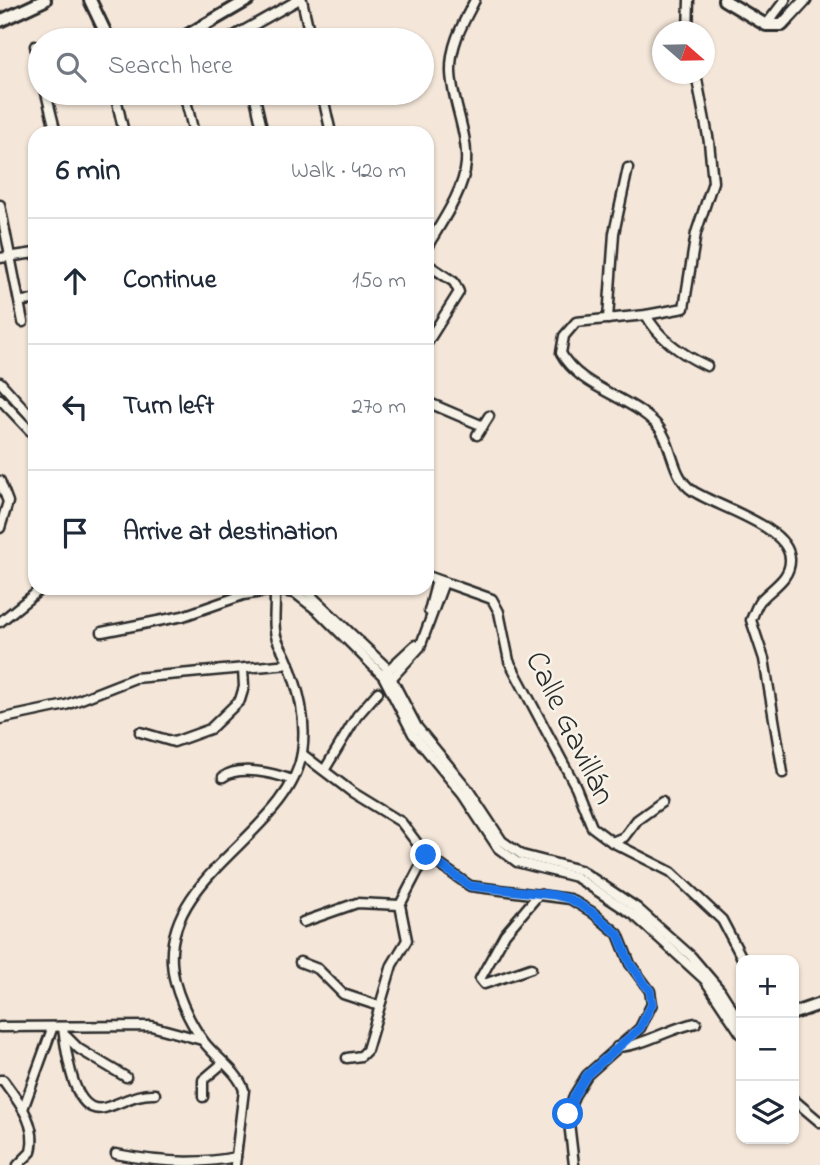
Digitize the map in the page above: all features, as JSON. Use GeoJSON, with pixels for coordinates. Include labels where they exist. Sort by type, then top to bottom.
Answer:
{"type":"FeatureCollection","features":[{"type":"Feature","properties":{"kind":"street"},"geometry":{"type":"LineString","coordinates":[[0,21],[45,0]]}},
{"type":"Feature","properties":{"kind":"street"},"geometry":{"type":"LineString","coordinates":[[89,0],[102,28]]}},
{"type":"Feature","properties":{"kind":"street"},"geometry":{"type":"LineString","coordinates":[[200,28],[248,0]]}},
{"type":"Feature","properties":{"kind":"street"},"geometry":{"type":"LineString","coordinates":[[255,28],[300,0],[308,28]]}},
{"type":"Feature","properties":{"kind":"street"},"geometry":{"type":"LineString","coordinates":[[434,234],[455,196],[466,166],[466,148],[451,74],[454,43],[475,0]]}},
{"type":"Feature","properties":{"kind":"street"},"geometry":{"type":"LineString","coordinates":[[688,21],[689,0]]}},
{"type":"Feature","properties":{"kind":"street"},"geometry":{"type":"LineString","coordinates":[[724,0],[766,25],[782,25],[805,0]]}},
{"type":"Feature","properties":{"kind":"street"},"geometry":{"type":"LineString","coordinates":[[766,25],[785,0]]}},
{"type":"Feature","properties":{"kind":"street"},"geometry":{"type":"LineString","coordinates":[[698,84],[709,142],[713,182],[696,233],[684,308],[646,316],[576,322],[569,327],[562,347],[565,360],[572,368],[644,412],[655,423],[669,442],[679,475],[691,490],[760,525],[786,544],[790,559],[788,574],[759,602],[751,620],[764,659],[783,773]]}},
{"type":"Feature","properties":{"kind":"street"},"geometry":{"type":"LineString","coordinates":[[49,105],[54,126]]}},
{"type":"Feature","properties":{"kind":"street"},"geometry":{"type":"LineString","coordinates":[[118,105],[122,126]]}},
{"type":"Feature","properties":{"kind":"street"},"geometry":{"type":"LineString","coordinates":[[187,105],[192,126]]}},
{"type":"Feature","properties":{"kind":"street"},"geometry":{"type":"LineString","coordinates":[[257,105],[262,126]]}},
{"type":"Feature","properties":{"kind":"street"},"geometry":{"type":"LineString","coordinates":[[325,105],[329,126]]}},
{"type":"Feature","properties":{"kind":"street"},"geometry":{"type":"LineString","coordinates":[[608,319],[608,283],[614,233],[628,168]]}},
{"type":"Feature","properties":{"kind":"street"},"geometry":{"type":"LineString","coordinates":[[0,205],[23,322]]}},
{"type":"Feature","properties":{"kind":"street"},"geometry":{"type":"LineString","coordinates":[[0,258],[28,254]]}},
{"type":"Feature","properties":{"kind":"street"},"geometry":{"type":"LineString","coordinates":[[434,269],[454,282],[459,292],[434,332]]}},
{"type":"Feature","properties":{"kind":"street"},"geometry":{"type":"LineString","coordinates":[[21,301],[28,300]]}},
{"type":"Feature","properties":{"kind":"street"},"geometry":{"type":"LineString","coordinates":[[646,316],[651,325],[683,355],[707,366]]}},
{"type":"Feature","properties":{"kind":"street"},"geometry":{"type":"LineString","coordinates":[[0,382],[28,413]]}},
{"type":"Feature","properties":{"kind":"street"},"geometry":{"type":"LineString","coordinates":[[0,399],[28,429]]}},
{"type":"Feature","properties":{"kind":"street"},"geometry":{"type":"LineString","coordinates":[[434,405],[483,426]]}},
{"type":"Feature","properties":{"kind":"street"},"geometry":{"type":"LineString","coordinates":[[477,435],[489,416]]}},
{"type":"Feature","properties":{"kind":"street"},"geometry":{"type":"LineString","coordinates":[[0,481],[8,502],[1,521]]}},
{"type":"Feature","properties":{"kind":"street","name":"Calle Gavillán"},"geometry":{"type":"LineString","coordinates":[[434,578],[492,598],[499,612],[509,661],[576,787],[592,827],[612,842],[671,872],[722,920],[740,955]]}},
{"type":"Feature","properties":{"kind":"street"},"geometry":{"type":"LineString","coordinates":[[388,676],[420,647],[441,581]]}},
{"type":"Feature","properties":{"kind":"street"},"geometry":{"type":"LineString","coordinates":[[0,622],[33,595]]}},
{"type":"Feature","properties":{"kind":"street"},"geometry":{"type":"LineString","coordinates":[[102,632],[183,616],[243,595]]}},
{"type":"Feature","properties":{"kind":"street"},"geometry":{"type":"LineString","coordinates":[[116,1154],[202,1164],[236,1161],[244,1090],[241,1080],[202,1040],[186,1011],[172,965],[174,929],[185,905],[271,809],[292,779],[302,754],[302,700],[276,635],[274,595]]}},
{"type":"Feature","properties":{"kind":"street"},"geometry":{"type":"LineString","coordinates":[[301,595],[310,599]]}},
{"type":"Feature","properties":{"kind":"street"},"geometry":{"type":"LineString","coordinates":[[304,595],[388,676],[424,736],[467,788],[496,835],[508,846],[529,857],[580,870],[629,902],[691,956],[720,990],[738,1018]]}},
{"type":"Feature","properties":{"kind":"street"},"geometry":{"type":"LineString","coordinates":[[308,595],[310,599]]}},
{"type":"Feature","properties":{"kind":"street"},"geometry":{"type":"LineString","coordinates":[[0,719],[66,705],[135,678],[289,664]]}},
{"type":"Feature","properties":{"kind":"street"},"geometry":{"type":"LineString","coordinates":[[140,732],[174,742],[210,729],[240,700],[244,687],[243,669]]}},
{"type":"Feature","properties":{"kind":"street"},"geometry":{"type":"LineString","coordinates":[[388,676],[413,734],[463,795],[498,848],[517,862],[576,877],[634,915],[705,980],[736,1026]]}},
{"type":"Feature","properties":{"kind":"street"},"geometry":{"type":"LineString","coordinates":[[325,769],[357,716],[378,692]]}},
{"type":"Feature","properties":{"kind":"street"},"geometry":{"type":"LineString","coordinates":[[302,754],[352,792],[401,822],[426,855],[470,886],[570,899],[604,920],[618,934],[630,964],[650,991],[652,1004],[640,1028],[587,1075],[574,1096],[568,1114],[574,1165]]}},
{"type":"Feature","properties":{"kind":"street"},"geometry":{"type":"LineString","coordinates":[[223,777],[235,772],[292,779]]}},
{"type":"Feature","properties":{"kind":"street"},"geometry":{"type":"LineString","coordinates":[[612,842],[624,837],[637,820],[662,802]]}},
{"type":"Feature","properties":{"kind":"street"},"geometry":{"type":"LineString","coordinates":[[347,1058],[361,1056],[367,1050],[393,965],[407,940],[400,905],[426,855]]}},
{"type":"Feature","properties":{"kind":"street"},"geometry":{"type":"LineString","coordinates":[[531,968],[484,984],[480,979],[505,933],[539,894]]}},
{"type":"Feature","properties":{"kind":"street"},"geometry":{"type":"LineString","coordinates":[[303,922],[357,903],[400,905]]}},
{"type":"Feature","properties":{"kind":"street"},"geometry":{"type":"LineString","coordinates":[[300,962],[318,969],[343,994],[379,1006]]}},
{"type":"Feature","properties":{"kind":"street"},"geometry":{"type":"LineString","coordinates":[[799,1011],[820,1004]]}},
{"type":"Feature","properties":{"kind":"street"},"geometry":{"type":"LineString","coordinates":[[617,1047],[696,1023]]}},
{"type":"Feature","properties":{"kind":"street"},"geometry":{"type":"LineString","coordinates":[[0,1027],[151,1026],[202,1040]]}},
{"type":"Feature","properties":{"kind":"street"},"geometry":{"type":"LineString","coordinates":[[23,1110],[52,1028]]}},
{"type":"Feature","properties":{"kind":"street"},"geometry":{"type":"LineString","coordinates":[[63,1028],[72,1045],[126,1077]]}},
{"type":"Feature","properties":{"kind":"street"},"geometry":{"type":"LineString","coordinates":[[63,1028],[72,1082],[90,1105],[104,1108],[139,1093],[155,1094]]}},
{"type":"Feature","properties":{"kind":"street"},"geometry":{"type":"LineString","coordinates":[[204,1097],[203,1080],[223,1063]]}},
{"type":"Feature","properties":{"kind":"street"},"geometry":{"type":"LineString","coordinates":[[0,1080],[3,1080],[32,1128],[31,1152],[18,1165]]}},
{"type":"Feature","properties":{"kind":"street"},"geometry":{"type":"LineString","coordinates":[[799,1105],[820,1122]]}},
{"type":"Feature","properties":{"kind":"route"},"geometry":{"type":"LineString","coordinates":[[426,855],[470,886],[554,895],[570,899],[592,912],[618,934],[630,964],[650,991],[653,997],[650,1012],[640,1028],[587,1075],[574,1096],[568,1114]]}}]}
